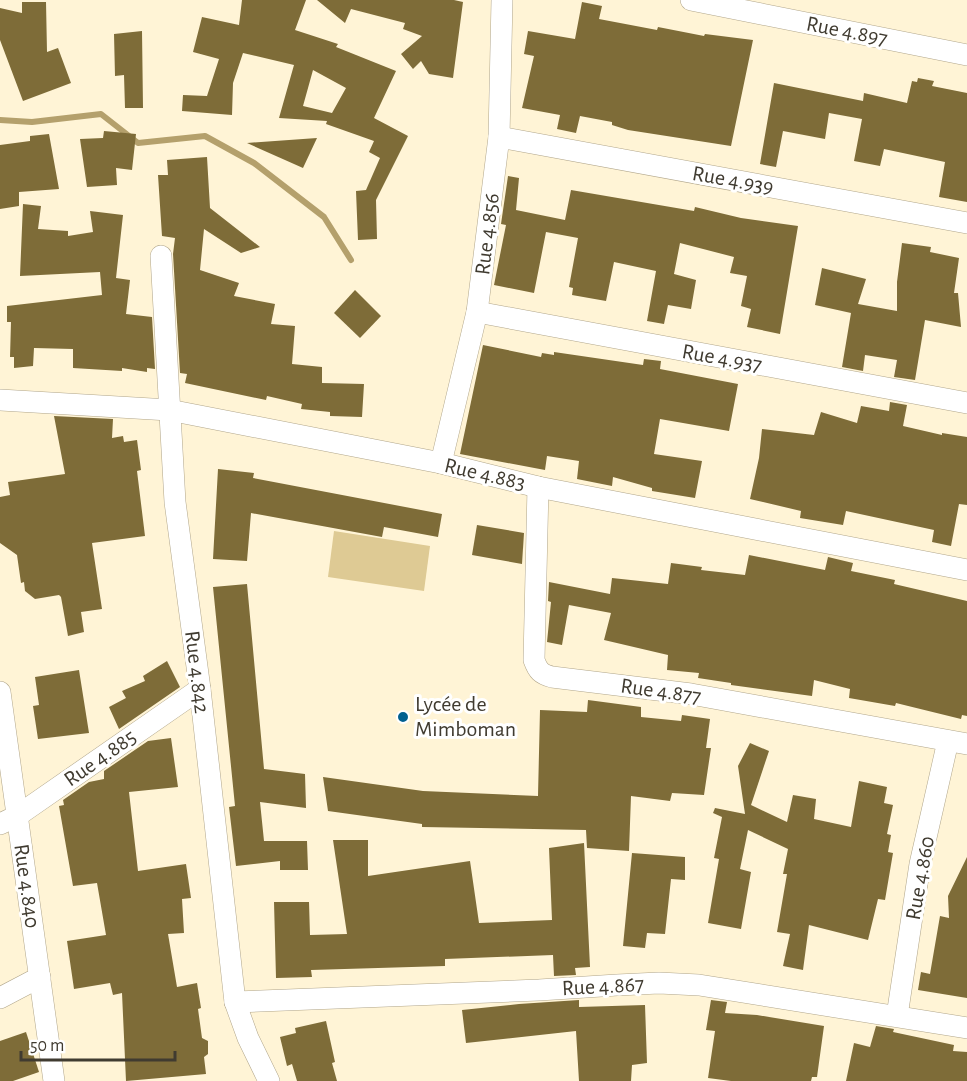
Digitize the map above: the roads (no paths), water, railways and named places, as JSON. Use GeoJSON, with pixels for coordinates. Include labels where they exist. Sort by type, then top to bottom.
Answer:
{"type":"FeatureCollection","features":[{"type":"Feature","properties":{"kind":"street","name":"Rue 4.856"},"geometry":{"type":"LineString","coordinates":[[441,463],[477,312],[499,137],[502,0]]}},
{"type":"Feature","properties":{"kind":"street","name":"Rue 4.897"},"geometry":{"type":"LineString","coordinates":[[691,0],[967,55]]}},
{"type":"Feature","properties":{"kind":"street","name":"Rue 4.939"},"geometry":{"type":"LineString","coordinates":[[499,137],[967,223]]}},
{"type":"Feature","properties":{"kind":"street","name":"Rue 4.842"},"geometry":{"type":"LineString","coordinates":[[161,256],[175,502],[200,689],[235,1002],[248,1038],[269,1081]]}},
{"type":"Feature","properties":{"kind":"street","name":"Rue 4.937"},"geometry":{"type":"LineString","coordinates":[[477,312],[967,403]]}},
{"type":"Feature","properties":{"kind":"street","name":"Rue 4.883"},"geometry":{"type":"LineString","coordinates":[[0,400],[169,410],[441,463],[538,487],[967,570]]}},
{"type":"Feature","properties":{"kind":"street","name":"Rue 4.877"},"geometry":{"type":"LineString","coordinates":[[538,487],[534,660],[537,670],[543,674],[691,694],[958,742]]}},
{"type":"Feature","properties":{"kind":"street","name":"Rue 4.885"},"geometry":{"type":"LineString","coordinates":[[9,820],[200,689]]}},
{"type":"Feature","properties":{"kind":"street","name":"Rue 4.840"},"geometry":{"type":"LineString","coordinates":[[1,704],[9,820],[40,977],[54,1081]]}},
{"type":"Feature","properties":{"kind":"street","name":"Rue 4.860"},"geometry":{"type":"LineString","coordinates":[[897,1016],[920,864],[958,742]]}},
{"type":"Feature","properties":{"kind":"street"},"geometry":{"type":"LineString","coordinates":[[0,998],[40,977]]}},
{"type":"Feature","properties":{"kind":"street","name":"Rue 4.867"},"geometry":{"type":"LineString","coordinates":[[235,1002],[659,983],[699,986],[967,1028]]}},
{"type":"Feature","properties":{"kind":"waterway"},"geometry":{"type":"LineString","coordinates":[[0,120],[32,122],[101,114],[138,143],[205,136],[254,163],[324,217],[351,260]]}},
{"type":"Feature","properties":{"kind":"place","name":"Lycée de Mimboman"},"geometry":{"type":"Point","coordinates":[403,717]}}]}
